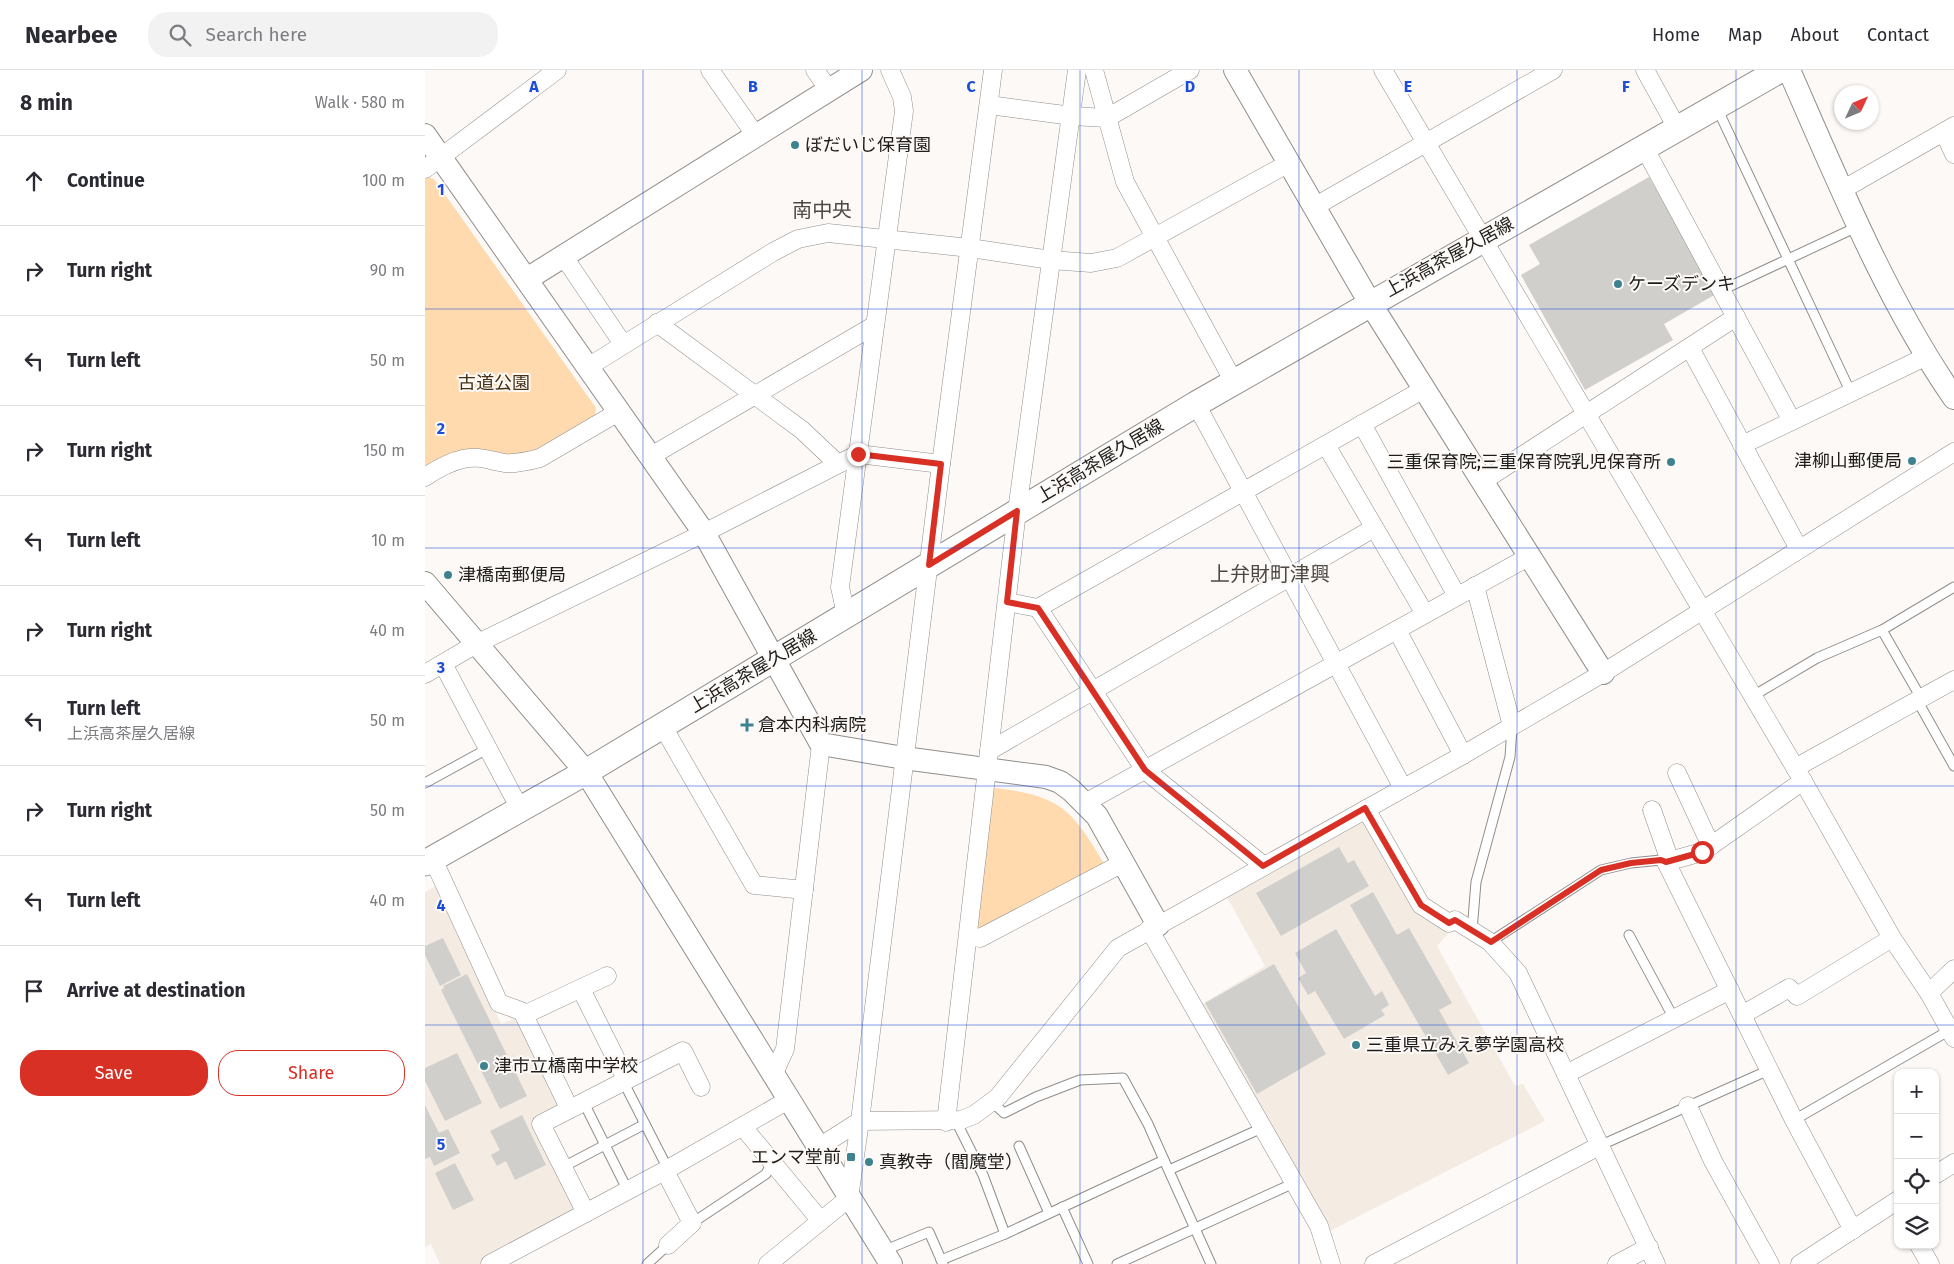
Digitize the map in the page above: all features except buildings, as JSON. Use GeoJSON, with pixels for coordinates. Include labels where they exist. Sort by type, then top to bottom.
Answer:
{"type":"FeatureCollection","features":[{"type":"Feature","properties":{"kind":"main road","name":"上浜高茶屋久居線"},"geometry":{"type":"LineString","coordinates":[[429,861],[586,772],[772,658],[1369,302],[1780,70]]}},
{"type":"Feature","properties":{"kind":"street"},"geometry":{"type":"LineString","coordinates":[[433,163],[557,70]]}},
{"type":"Feature","properties":{"kind":"street"},"geometry":{"type":"LineString","coordinates":[[710,70],[756,136]]}},
{"type":"Feature","properties":{"kind":"street"},"geometry":{"type":"LineString","coordinates":[[815,70],[829,90]]}},
{"type":"Feature","properties":{"kind":"street"},"geometry":{"type":"LineString","coordinates":[[527,279],[861,70]]}},
{"type":"Feature","properties":{"kind":"street"},"geometry":{"type":"LineString","coordinates":[[846,615],[840,587],[885,238],[904,110],[902,97],[890,70]]}},
{"type":"Feature","properties":{"kind":"street"},"geometry":{"type":"LineString","coordinates":[[768,1264],[849,1198],[861,1121],[904,758],[993,70]]}},
{"type":"Feature","properties":{"kind":"street"},"geometry":{"type":"LineString","coordinates":[[951,1121],[968,936],[1017,511],[1077,70]]}},
{"type":"Feature","properties":{"kind":"street"},"geometry":{"type":"LineString","coordinates":[[1093,70],[1125,182],[1234,382]]}},
{"type":"Feature","properties":{"kind":"street"},"geometry":{"type":"LineString","coordinates":[[989,105],[1072,116],[1107,118],[1190,70]]}},
{"type":"Feature","properties":{"kind":"street"},"geometry":{"type":"LineString","coordinates":[[1235,70],[1369,302],[1603,673]]}},
{"type":"Feature","properties":{"kind":"street"},"geometry":{"type":"LineString","coordinates":[[1383,70],[1799,774],[1891,938],[1929,993],[1952,1034]]}},
{"type":"Feature","properties":{"kind":"street"},"geometry":{"type":"LineString","coordinates":[[1314,207],[1553,70]]}},
{"type":"Feature","properties":{"kind":"street"},"geometry":{"type":"LineString","coordinates":[[1645,70],[1677,128]]}},
{"type":"Feature","properties":{"kind":"street"},"geometry":{"type":"LineString","coordinates":[[1789,70],[1859,226],[1925,357],[1954,398]]}},
{"type":"Feature","properties":{"kind":"street"},"geometry":{"type":"LineString","coordinates":[[1842,190],[1949,130],[1954,154]]}},
{"type":"Feature","properties":{"kind":"street"},"geometry":{"type":"LineString","coordinates":[[425,135],[433,163],[527,279],[704,533],[821,744],[785,1049],[774,1073]]}},
{"type":"Feature","properties":{"kind":"street"},"geometry":{"type":"LineString","coordinates":[[1645,147],[1792,421]]}},
{"type":"Feature","properties":{"kind":"street"},"geometry":{"type":"LineString","coordinates":[[588,366],[773,252],[798,239],[828,233],[970,248],[1051,260],[1091,263],[1109,260],[1155,238],[1289,163]]}},
{"type":"Feature","properties":{"kind":"street"},"geometry":{"type":"LineString","coordinates":[[563,257],[623,344]]}},
{"type":"Feature","properties":{"kind":"street"},"geometry":{"type":"LineString","coordinates":[[1483,481],[1587,416],[1736,317]]}},
{"type":"Feature","properties":{"kind":"street"},"geometry":{"type":"LineString","coordinates":[[657,324],[802,430],[838,464]]}},
{"type":"Feature","properties":{"kind":"street"},"geometry":{"type":"LineString","coordinates":[[651,456],[875,325]]}},
{"type":"Feature","properties":{"kind":"street"},"geometry":{"type":"LineString","coordinates":[[1690,348],[1799,549]]}},
{"type":"Feature","properties":{"kind":"street"},"geometry":{"type":"LineString","coordinates":[[1742,445],[1925,357]]}},
{"type":"Feature","properties":{"kind":"street"},"geometry":{"type":"LineString","coordinates":[[1007,602],[1038,608],[1424,389]]}},
{"type":"Feature","properties":{"kind":"street"},"geometry":{"type":"LineString","coordinates":[[1196,404],[1403,788]]}},
{"type":"Feature","properties":{"kind":"street"},"geometry":{"type":"LineString","coordinates":[[425,477],[445,464],[465,458],[483,458],[506,463],[526,462],[539,458],[620,411]]}},
{"type":"Feature","properties":{"kind":"street"},"geometry":{"type":"LineString","coordinates":[[1362,424],[1457,596]]}},
{"type":"Feature","properties":{"kind":"street"},"geometry":{"type":"LineString","coordinates":[[1326,445],[1425,614]]}},
{"type":"Feature","properties":{"kind":"street"},"geometry":{"type":"LineString","coordinates":[[819,1148],[861,1121],[951,1121],[974,1116],[992,1102],[1106,960],[1118,948],[1365,808],[1463,755],[1603,673],[1954,452]]}},
{"type":"Feature","properties":{"kind":"street"},"geometry":{"type":"LineString","coordinates":[[425,674],[476,644],[704,533],[858,454],[941,464]]}},
{"type":"Feature","properties":{"kind":"street"},"geometry":{"type":"LineString","coordinates":[[988,760],[1092,693],[1374,528]]}},
{"type":"Feature","properties":{"kind":"street"},"geometry":{"type":"LineString","coordinates":[[1085,802],[1529,556]]}},
{"type":"Feature","properties":{"kind":"street"},"geometry":{"type":"LineString","coordinates":[[425,583],[586,772],[887,1258]]}},
{"type":"Feature","properties":{"kind":"street"},"geometry":{"type":"LineString","coordinates":[[1475,586],[1513,726]]}},
{"type":"Feature","properties":{"kind":"street"},"geometry":{"type":"LineString","coordinates":[[1038,608],[1092,693],[1145,770],[1263,866]]}},
{"type":"Feature","properties":{"kind":"street"},"geometry":{"type":"LineString","coordinates":[[1397,630],[1463,755]]}},
{"type":"Feature","properties":{"kind":"street"},"geometry":{"type":"LineString","coordinates":[[443,664],[520,809]]}},
{"type":"Feature","properties":{"kind":"street"},"geometry":{"type":"LineString","coordinates":[[1668,861],[1702,852],[1799,774],[1919,699],[1954,680]]}},
{"type":"Feature","properties":{"kind":"street"},"geometry":{"type":"LineString","coordinates":[[662,725],[754,885],[804,890]]}},
{"type":"Feature","properties":{"kind":"street"},"geometry":{"type":"LineString","coordinates":[[821,744],[904,758],[988,760],[1060,782],[1085,802],[1097,816],[1123,862],[1153,927],[1262,1128],[1319,1226],[1331,1264]]}},
{"type":"Feature","properties":{"kind":"street"},"geometry":{"type":"LineString","coordinates":[[1677,773],[1711,846]]}},
{"type":"Feature","properties":{"kind":"street"},"geometry":{"type":"LineString","coordinates":[[1365,808],[1421,905],[1449,923],[1455,920],[1491,942],[1518,973],[1657,1264]]}},
{"type":"Feature","properties":{"kind":"street"},"geometry":{"type":"LineString","coordinates":[[1652,810],[1668,861],[1741,1015],[1794,1120],[1853,1230]]}},
{"type":"Feature","properties":{"kind":"street"},"geometry":{"type":"LineString","coordinates":[[429,861],[499,1003],[521,1011],[576,1104]]}},
{"type":"Feature","properties":{"kind":"street"},"geometry":{"type":"LineString","coordinates":[[968,936],[980,938],[1123,862]]}},
{"type":"Feature","properties":{"kind":"street"},"geometry":{"type":"LineString","coordinates":[[1741,1015],[1789,988],[1797,996],[1891,938]]}},
{"type":"Feature","properties":{"kind":"street"},"geometry":{"type":"LineString","coordinates":[[1929,993],[1954,969]]}},
{"type":"Feature","properties":{"kind":"street"},"geometry":{"type":"LineString","coordinates":[[524,1015],[607,976]]}},
{"type":"Feature","properties":{"kind":"street"},"geometry":{"type":"LineString","coordinates":[[581,988],[625,1080]]}},
{"type":"Feature","properties":{"kind":"street"},"geometry":{"type":"LineString","coordinates":[[1566,1074],[1730,990]]}},
{"type":"Feature","properties":{"kind":"street"},"geometry":{"type":"LineString","coordinates":[[586,1213],[541,1124],[576,1104],[683,1051],[701,1087]]}},
{"type":"Feature","properties":{"kind":"street"},"geometry":{"type":"LineString","coordinates":[[490,1264],[628,1191],[790,1099]]}},
{"type":"Feature","properties":{"kind":"street"},"geometry":{"type":"LineString","coordinates":[[1688,1106],[1713,1161],[1770,1264]]}},
{"type":"Feature","properties":{"kind":"street"},"geometry":{"type":"LineString","coordinates":[[743,1127],[821,1221]]}},
{"type":"Feature","properties":{"kind":"street"},"geometry":{"type":"LineString","coordinates":[[1374,1264],[1599,1146]]}},
{"type":"Feature","properties":{"kind":"street"},"geometry":{"type":"LineString","coordinates":[[1939,1172],[1954,1163]]}},
{"type":"Feature","properties":{"kind":"street"},"geometry":{"type":"LineString","coordinates":[[666,1170],[692,1222],[668,1245]]}},
{"type":"Feature","properties":{"kind":"street"},"geometry":{"type":"LineString","coordinates":[[1800,1264],[1894,1206]]}},
{"type":"Feature","properties":{"kind":"street"},"geometry":{"type":"LineString","coordinates":[[1617,1264],[1649,1247]]}},
{"type":"Feature","properties":{"kind":"street"},"geometry":{"type":"LineString","coordinates":[[1921,1249],[1930,1264]]}},
{"type":"Feature","properties":{"kind":"lane"},"geometry":{"type":"LineString","coordinates":[[1716,106],[1851,393]]}},
{"type":"Feature","properties":{"kind":"lane"},"geometry":{"type":"LineString","coordinates":[[1721,290],[1859,226]]}},
{"type":"Feature","properties":{"kind":"lane"},"geometry":{"type":"LineString","coordinates":[[1753,696],[1817,658],[1881,630],[1954,587]]}},
{"type":"Feature","properties":{"kind":"lane"},"geometry":{"type":"LineString","coordinates":[[1881,630],[1954,766]]}},
{"type":"Feature","properties":{"kind":"lane"},"geometry":{"type":"LineString","coordinates":[[1472,931],[1477,882],[1509,757],[1513,726]]}},
{"type":"Feature","properties":{"kind":"lane"},"geometry":{"type":"LineString","coordinates":[[425,783],[487,749]]}},
{"type":"Feature","properties":{"kind":"lane"},"geometry":{"type":"LineString","coordinates":[[1491,942],[1601,870],[1631,863],[1668,861]]}},
{"type":"Feature","properties":{"kind":"lane"},"geometry":{"type":"LineString","coordinates":[[1629,935],[1671,1014],[1671,1020]]}},
{"type":"Feature","properties":{"kind":"lane"},"geometry":{"type":"LineString","coordinates":[[1794,1120],[1952,1034]]}},
{"type":"Feature","properties":{"kind":"lane"},"geometry":{"type":"LineString","coordinates":[[1599,1146],[1769,1070]]}},
{"type":"Feature","properties":{"kind":"lane"},"geometry":{"type":"LineString","coordinates":[[992,1102],[1003,1113],[1036,1097],[1080,1080],[1123,1078],[1148,1124],[1211,1264]]}},
{"type":"Feature","properties":{"kind":"lane"},"geometry":{"type":"LineString","coordinates":[[625,1080],[666,1170]]}},
{"type":"Feature","properties":{"kind":"lane"},"geometry":{"type":"LineString","coordinates":[[576,1104],[605,1145],[628,1191]]}},
{"type":"Feature","properties":{"kind":"lane"},"geometry":{"type":"LineString","coordinates":[[951,1121],[983,1175],[1005,1234]]}},
{"type":"Feature","properties":{"kind":"lane"},"geometry":{"type":"LineString","coordinates":[[563,1167],[645,1124]]}},
{"type":"Feature","properties":{"kind":"lane"},"geometry":{"type":"LineString","coordinates":[[1169,1170],[1262,1128]]}},
{"type":"Feature","properties":{"kind":"lane"},"geometry":{"type":"LineString","coordinates":[[1019,1146],[1049,1213]]}},
{"type":"Feature","properties":{"kind":"lane"},"geometry":{"type":"LineString","coordinates":[[887,1258],[929,1232],[942,1262],[1164,1160]]}},
{"type":"Feature","properties":{"kind":"lane"},"geometry":{"type":"LineString","coordinates":[[692,1222],[766,1174],[772,1162]]}},
{"type":"Feature","properties":{"kind":"lane"},"geometry":{"type":"LineString","coordinates":[[1117,1264],[1294,1182]]}},
{"type":"Feature","properties":{"kind":"lane"},"geometry":{"type":"LineString","coordinates":[[1062,1207],[1087,1264]]}},
{"type":"Feature","properties":{"kind":"lane"},"geometry":{"type":"LineString","coordinates":[[647,1264],[668,1245]]}},
{"type":"Feature","properties":{"kind":"shaded area","name":"三重県立みえ夢学園高校"},"geometry":{"type":"Polygon","coordinates":[[[1363,821],[1368,822],[1420,916],[1449,933],[1437,946],[1515,1086],[1523,1084],[1545,1121],[1326,1233],[1197,1007],[1265,966],[1227,897],[1363,821]]]}},
{"type":"Feature","properties":{"kind":"shaded area","name":"津市立橋南中学校"},"geometry":{"type":"Polygon","coordinates":[[[438,885],[501,1024],[519,1017],[564,1107],[536,1121],[578,1208],[576,1214],[481,1264],[440,1264],[431,1244],[425,1247],[425,892],[438,885]]]}},
{"type":"Feature","properties":{"kind":"green space","name":"古道公園"},"geometry":{"type":"Polygon","coordinates":[[[428,177],[434,179],[596,408],[595,415],[535,450],[513,455],[460,450],[425,468],[425,180],[428,177]]]}},
{"type":"Feature","properties":{"kind":"green space"},"geometry":{"type":"Polygon","coordinates":[[[996,788],[1035,796],[1050,801],[1062,808],[1083,830],[1104,864],[982,932],[976,928],[992,790],[996,788]]]}},
{"type":"Feature","properties":{"kind":"place","name":"ぼだいじ保育園"},"geometry":{"type":"Point","coordinates":[795,145]}},
{"type":"Feature","properties":{"kind":"place","name":"ケーズデンキ"},"geometry":{"type":"Point","coordinates":[1618,284]}},
{"type":"Feature","properties":{"kind":"place","name":"津柳山郵便局"},"geometry":{"type":"Point","coordinates":[1912,461]}},
{"type":"Feature","properties":{"kind":"place","name":"三重保育院;三重保育院乳児保育所"},"geometry":{"type":"Point","coordinates":[1671,462]}},
{"type":"Feature","properties":{"kind":"place","name":"津橋南郵便局"},"geometry":{"type":"Point","coordinates":[448,575]}},
{"type":"Feature","properties":{"kind":"place","name":"倉本内科病院"},"geometry":{"type":"Point","coordinates":[747,725]}},
{"type":"Feature","properties":{"kind":"place","name":"三重県立みえ夢学園高校"},"geometry":{"type":"Point","coordinates":[1356,1045]}},
{"type":"Feature","properties":{"kind":"place","name":"津市立橋南中学校"},"geometry":{"type":"Point","coordinates":[484,1066]}},
{"type":"Feature","properties":{"kind":"place","name":"エンマ堂前"},"geometry":{"type":"Point","coordinates":[851,1157]}},
{"type":"Feature","properties":{"kind":"place","name":"真教寺（閻魔堂）"},"geometry":{"type":"Point","coordinates":[869,1162]}},
{"type":"Feature","properties":{"kind":"district","name":"南中央"},"geometry":{"type":"Point","coordinates":[822,210]}},
{"type":"Feature","properties":{"kind":"district","name":"上弁財町津興"},"geometry":{"type":"Point","coordinates":[1270,574]}},
{"type":"Feature","properties":{"kind":"route"},"geometry":{"type":"LineString","coordinates":[[858,454],[941,464],[929,565],[1017,511],[1007,602],[1038,608],[1092,693],[1145,770],[1263,866],[1365,808],[1421,905],[1449,923],[1455,920],[1491,942],[1601,870],[1631,863],[1661,860],[1666,862],[1702,852]]}}]}
